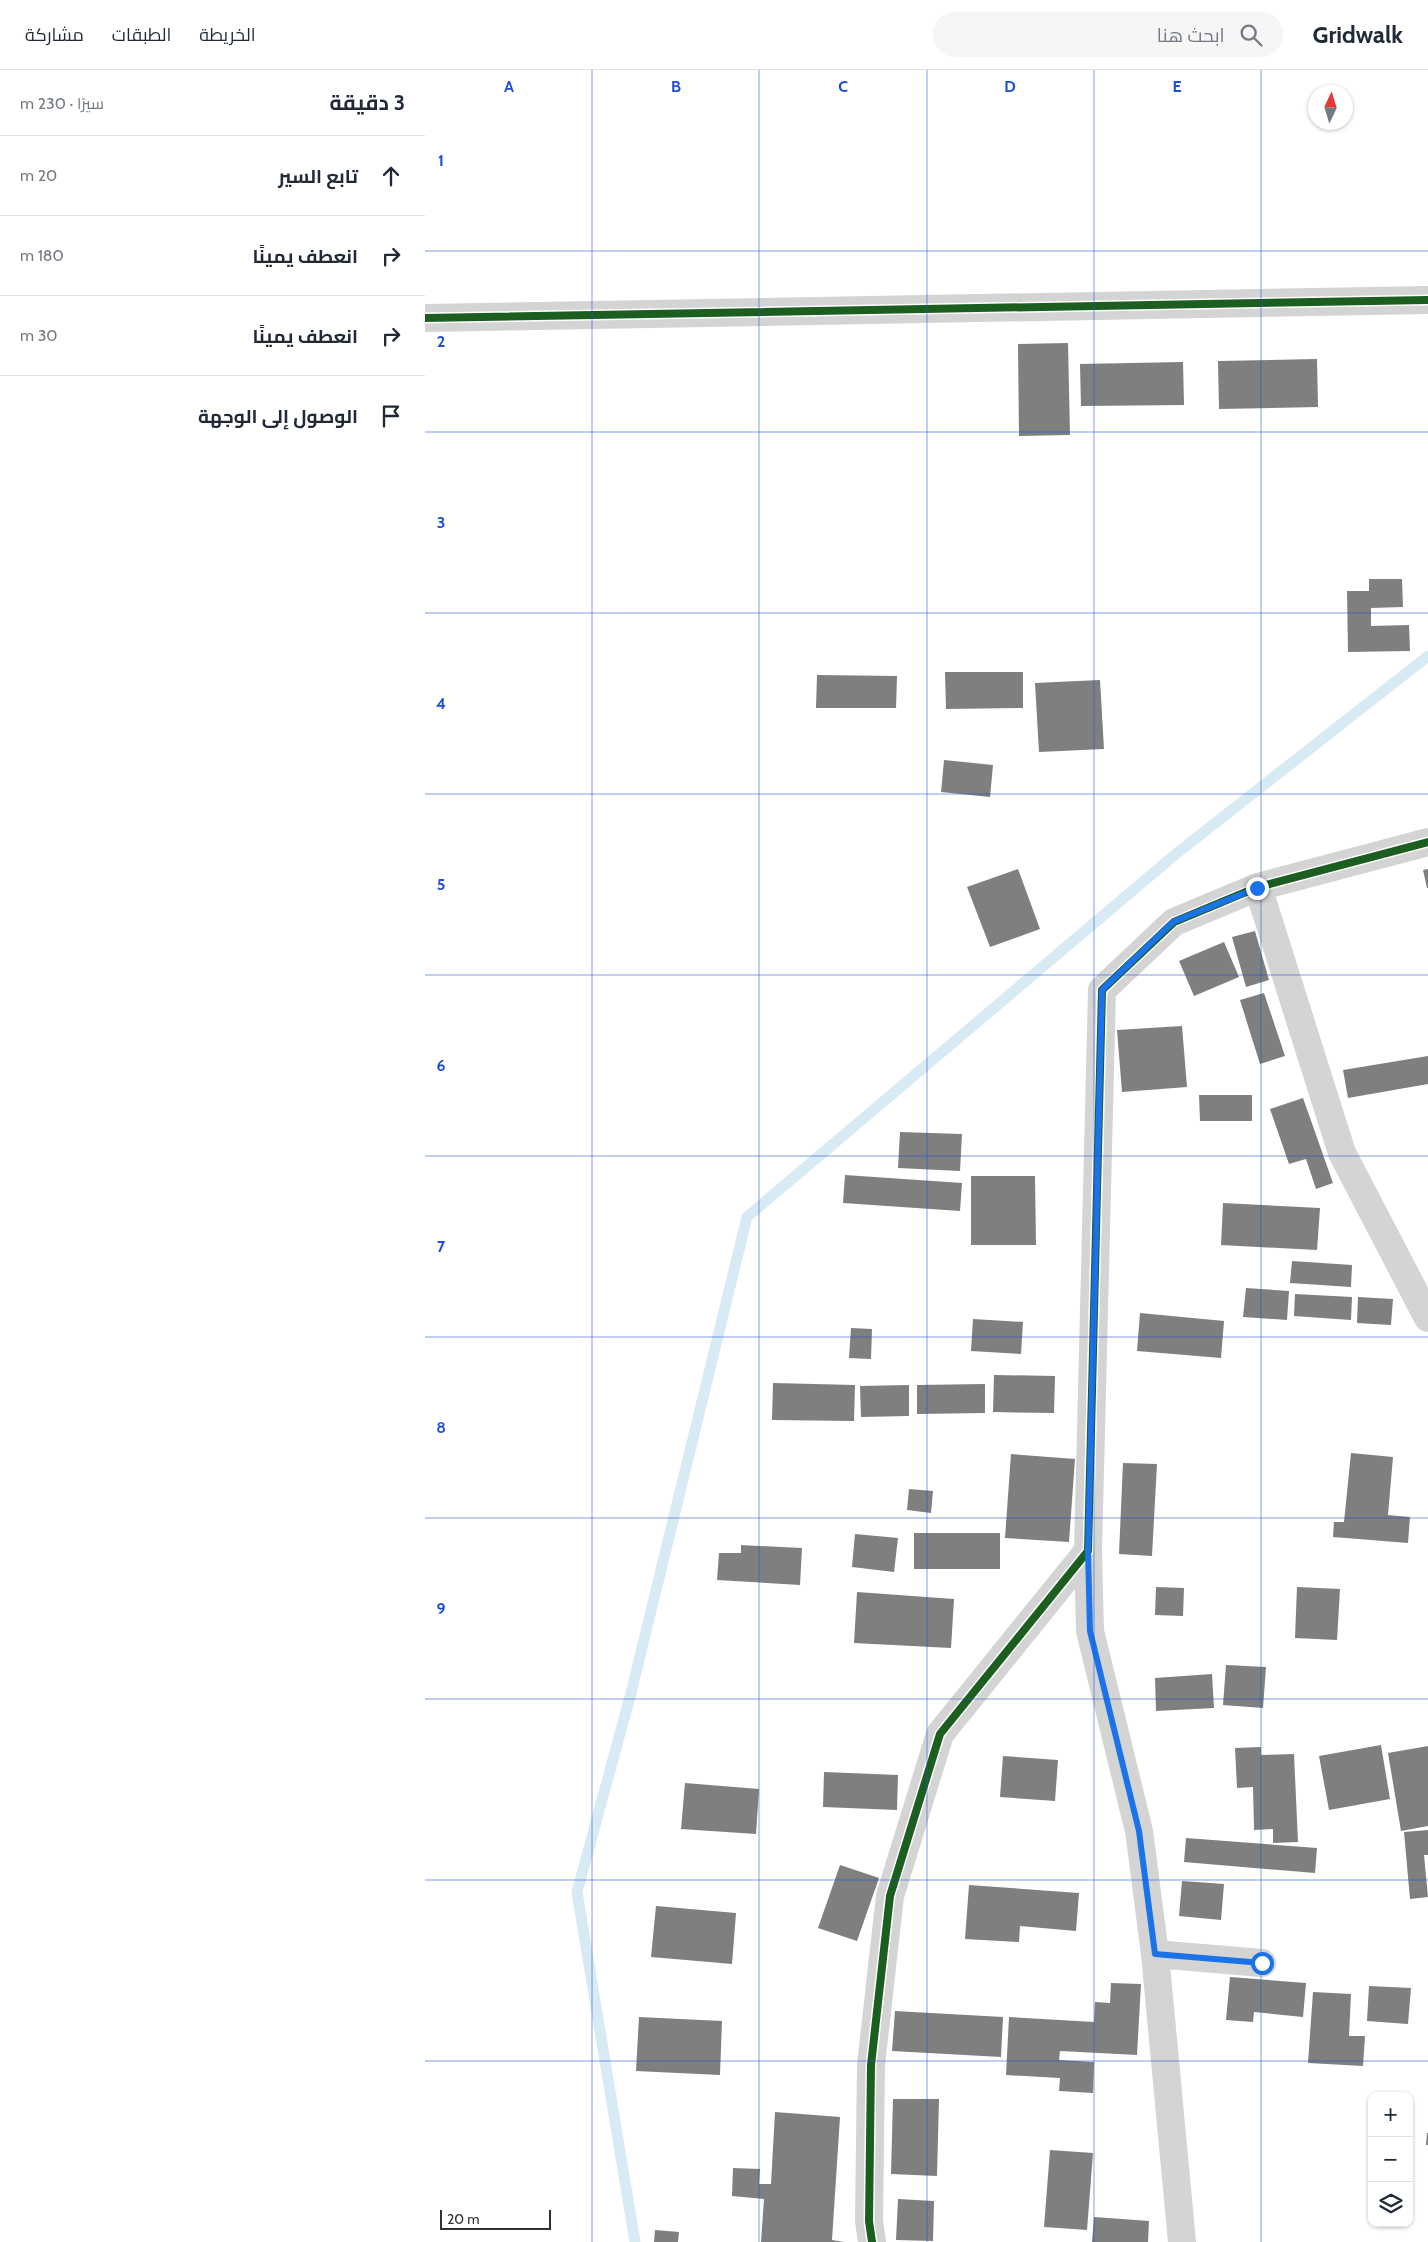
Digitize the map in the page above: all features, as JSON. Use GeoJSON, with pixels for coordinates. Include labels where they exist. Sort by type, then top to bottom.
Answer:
{"type":"FeatureCollection","features":[{"type":"Feature","properties":{"kind":"street"},"geometry":{"type":"LineString","coordinates":[[425,318],[1428,300]]}},
{"type":"Feature","properties":{"kind":"street"},"geometry":{"type":"LineString","coordinates":[[1182,2242],[1155,1954],[1139,1831],[1090,1631],[1088,1551],[1102,990],[1173,922],[1257,888],[1428,842]]}},
{"type":"Feature","properties":{"kind":"street"},"geometry":{"type":"LineString","coordinates":[[1257,888],[1342,1153],[1428,1318]]}},
{"type":"Feature","properties":{"kind":"street"},"geometry":{"type":"LineString","coordinates":[[871,2242],[869,2221],[871,2065],[890,1896],[940,1734],[1088,1551]]}},
{"type":"Feature","properties":{"kind":"street"},"geometry":{"type":"LineString","coordinates":[[1155,1954],[1262,1963]]}},
{"type":"Feature","properties":{"kind":"building"},"geometry":{"type":"Polygon","coordinates":[[[1068,343],[1070,435],[1019,436],[1018,344],[1068,343]]]}},
{"type":"Feature","properties":{"kind":"building"},"geometry":{"type":"Polygon","coordinates":[[[1317,359],[1318,407],[1219,409],[1218,361],[1317,359]]]}},
{"type":"Feature","properties":{"kind":"building"},"geometry":{"type":"Polygon","coordinates":[[[1183,362],[1184,405],[1081,406],[1080,364],[1183,362]]]}},
{"type":"Feature","properties":{"kind":"building"},"geometry":{"type":"Polygon","coordinates":[[[1369,579],[1402,579],[1403,607],[1371,608],[1371,626],[1409,625],[1410,651],[1348,652],[1347,591],[1369,591],[1369,579]]]}},
{"type":"Feature","properties":{"kind":"building"},"geometry":{"type":"Polygon","coordinates":[[[945,672],[1023,672],[1023,708],[946,709],[945,672]]]}},
{"type":"Feature","properties":{"kind":"building"},"geometry":{"type":"Polygon","coordinates":[[[817,675],[897,676],[896,708],[816,708],[817,675]]]}},
{"type":"Feature","properties":{"kind":"building"},"geometry":{"type":"Polygon","coordinates":[[[1100,680],[1104,749],[1039,752],[1035,683],[1100,680]]]}},
{"type":"Feature","properties":{"kind":"building"},"geometry":{"type":"Polygon","coordinates":[[[944,760],[993,765],[990,797],[941,792],[944,760]]]}},
{"type":"Feature","properties":{"kind":"building"},"geometry":{"type":"Polygon","coordinates":[[[1018,869],[1040,929],[990,947],[967,887],[1018,869]]]}},
{"type":"Feature","properties":{"kind":"building"},"geometry":{"type":"Polygon","coordinates":[[[1428,869],[1428,888],[1427,888],[1423,870],[1428,869]]]}},
{"type":"Feature","properties":{"kind":"building"},"geometry":{"type":"Polygon","coordinates":[[[1255,931],[1269,980],[1246,987],[1232,937],[1255,931]]]}},
{"type":"Feature","properties":{"kind":"building"},"geometry":{"type":"Polygon","coordinates":[[[1224,942],[1239,977],[1194,996],[1179,961],[1224,942]]]}},
{"type":"Feature","properties":{"kind":"building"},"geometry":{"type":"Polygon","coordinates":[[[1264,993],[1285,1056],[1260,1064],[1240,1000],[1264,993]]]}},
{"type":"Feature","properties":{"kind":"building"},"geometry":{"type":"Polygon","coordinates":[[[1182,1026],[1187,1087],[1122,1092],[1117,1030],[1182,1026]]]}},
{"type":"Feature","properties":{"kind":"building"},"geometry":{"type":"Polygon","coordinates":[[[1428,1056],[1428,1084],[1348,1098],[1343,1070],[1428,1056]]]}},
{"type":"Feature","properties":{"kind":"building"},"geometry":{"type":"Polygon","coordinates":[[[1199,1095],[1252,1095],[1252,1121],[1200,1121],[1199,1095]]]}},
{"type":"Feature","properties":{"kind":"building"},"geometry":{"type":"Polygon","coordinates":[[[1303,1098],[1333,1183],[1316,1189],[1306,1159],[1289,1164],[1270,1109],[1303,1098]]]}},
{"type":"Feature","properties":{"kind":"building"},"geometry":{"type":"Polygon","coordinates":[[[900,1132],[962,1134],[960,1171],[898,1168],[900,1132]]]}},
{"type":"Feature","properties":{"kind":"building"},"geometry":{"type":"Polygon","coordinates":[[[845,1175],[962,1183],[960,1211],[843,1203],[845,1175]]]}},
{"type":"Feature","properties":{"kind":"building"},"geometry":{"type":"Polygon","coordinates":[[[971,1176],[1035,1176],[1036,1245],[971,1245],[971,1176]]]}},
{"type":"Feature","properties":{"kind":"building"},"geometry":{"type":"Polygon","coordinates":[[[1223,1203],[1320,1208],[1317,1250],[1221,1245],[1223,1203]]]}},
{"type":"Feature","properties":{"kind":"building"},"geometry":{"type":"Polygon","coordinates":[[[1292,1261],[1352,1265],[1351,1287],[1290,1283],[1292,1261]]]}},
{"type":"Feature","properties":{"kind":"building"},"geometry":{"type":"Polygon","coordinates":[[[1246,1288],[1289,1291],[1287,1320],[1243,1317],[1246,1288]]]}},
{"type":"Feature","properties":{"kind":"building"},"geometry":{"type":"Polygon","coordinates":[[[1295,1294],[1352,1297],[1351,1320],[1294,1316],[1295,1294]]]}},
{"type":"Feature","properties":{"kind":"building"},"geometry":{"type":"Polygon","coordinates":[[[1358,1297],[1393,1299],[1391,1325],[1357,1323],[1358,1297]]]}},
{"type":"Feature","properties":{"kind":"building"},"geometry":{"type":"Polygon","coordinates":[[[1140,1313],[1224,1321],[1221,1358],[1137,1351],[1140,1313]]]}},
{"type":"Feature","properties":{"kind":"building"},"geometry":{"type":"Polygon","coordinates":[[[973,1319],[1023,1322],[1021,1354],[971,1351],[973,1319]]]}},
{"type":"Feature","properties":{"kind":"building"},"geometry":{"type":"Polygon","coordinates":[[[851,1328],[872,1329],[871,1359],[849,1358],[851,1328]]]}},
{"type":"Feature","properties":{"kind":"building"},"geometry":{"type":"Polygon","coordinates":[[[994,1375],[1055,1376],[1054,1413],[993,1412],[994,1375]]]}},
{"type":"Feature","properties":{"kind":"building"},"geometry":{"type":"Polygon","coordinates":[[[773,1383],[855,1385],[854,1421],[772,1420],[773,1383]]]}},
{"type":"Feature","properties":{"kind":"building"},"geometry":{"type":"Polygon","coordinates":[[[985,1384],[985,1413],[917,1414],[917,1385],[985,1384]]]}},
{"type":"Feature","properties":{"kind":"building"},"geometry":{"type":"Polygon","coordinates":[[[909,1385],[909,1416],[861,1417],[860,1386],[909,1385]]]}},
{"type":"Feature","properties":{"kind":"building"},"geometry":{"type":"Polygon","coordinates":[[[1351,1453],[1393,1457],[1388,1515],[1410,1517],[1408,1543],[1333,1537],[1334,1522],[1344,1522],[1351,1453]]]}},
{"type":"Feature","properties":{"kind":"building"},"geometry":{"type":"Polygon","coordinates":[[[1011,1454],[1075,1459],[1069,1542],[1005,1538],[1011,1454]]]}},
{"type":"Feature","properties":{"kind":"building"},"geometry":{"type":"Polygon","coordinates":[[[1123,1463],[1157,1464],[1152,1556],[1119,1554],[1123,1463]]]}},
{"type":"Feature","properties":{"kind":"building"},"geometry":{"type":"Polygon","coordinates":[[[909,1489],[933,1491],[931,1513],[907,1510],[909,1489]]]}},
{"type":"Feature","properties":{"kind":"building"},"geometry":{"type":"Polygon","coordinates":[[[914,1533],[1000,1533],[1000,1569],[914,1569],[914,1533]]]}},
{"type":"Feature","properties":{"kind":"building"},"geometry":{"type":"Polygon","coordinates":[[[855,1534],[898,1538],[894,1572],[852,1567],[855,1534]]]}},
{"type":"Feature","properties":{"kind":"building"},"geometry":{"type":"Polygon","coordinates":[[[741,1545],[802,1548],[800,1585],[717,1580],[719,1553],[741,1553],[741,1545]]]}},
{"type":"Feature","properties":{"kind":"building"},"geometry":{"type":"Polygon","coordinates":[[[1156,1587],[1184,1588],[1183,1616],[1155,1615],[1156,1587]]]}},
{"type":"Feature","properties":{"kind":"building"},"geometry":{"type":"Polygon","coordinates":[[[1297,1587],[1340,1589],[1337,1640],[1295,1638],[1297,1587]]]}},
{"type":"Feature","properties":{"kind":"building"},"geometry":{"type":"Polygon","coordinates":[[[857,1592],[954,1599],[951,1648],[854,1643],[857,1592]]]}},
{"type":"Feature","properties":{"kind":"building"},"geometry":{"type":"Polygon","coordinates":[[[1226,1665],[1266,1667],[1263,1708],[1223,1705],[1226,1665]]]}},
{"type":"Feature","properties":{"kind":"building"},"geometry":{"type":"Polygon","coordinates":[[[1212,1674],[1214,1708],[1156,1711],[1155,1678],[1212,1674]]]}},
{"type":"Feature","properties":{"kind":"building"},"geometry":{"type":"Polygon","coordinates":[[[1381,1745],[1390,1799],[1329,1810],[1319,1756],[1381,1745]]]}},
{"type":"Feature","properties":{"kind":"building"},"geometry":{"type":"Polygon","coordinates":[[[1428,1746],[1428,1826],[1401,1831],[1388,1753],[1428,1746]]]}},
{"type":"Feature","properties":{"kind":"building"},"geometry":{"type":"Polygon","coordinates":[[[1261,1747],[1261,1755],[1294,1754],[1298,1842],[1273,1843],[1273,1829],[1254,1830],[1253,1787],[1237,1788],[1235,1748],[1261,1747]]]}},
{"type":"Feature","properties":{"kind":"building"},"geometry":{"type":"Polygon","coordinates":[[[1003,1756],[1058,1760],[1055,1801],[1000,1797],[1003,1756]]]}},
{"type":"Feature","properties":{"kind":"building"},"geometry":{"type":"Polygon","coordinates":[[[824,1772],[898,1775],[897,1810],[823,1807],[824,1772]]]}},
{"type":"Feature","properties":{"kind":"building"},"geometry":{"type":"Polygon","coordinates":[[[685,1783],[759,1789],[756,1834],[681,1829],[685,1783]]]}},
{"type":"Feature","properties":{"kind":"building"},"geometry":{"type":"Polygon","coordinates":[[[1428,1830],[1428,1855],[1424,1855],[1428,1897],[1410,1899],[1404,1832],[1428,1830]]]}},
{"type":"Feature","properties":{"kind":"building"},"geometry":{"type":"Polygon","coordinates":[[[1186,1838],[1317,1848],[1315,1873],[1184,1862],[1186,1838]]]}},
{"type":"Feature","properties":{"kind":"building"},"geometry":{"type":"Polygon","coordinates":[[[840,1865],[879,1878],[857,1941],[818,1928],[840,1865]]]}},
{"type":"Feature","properties":{"kind":"building"},"geometry":{"type":"Polygon","coordinates":[[[1182,1881],[1224,1884],[1221,1920],[1179,1916],[1182,1881]]]}},
{"type":"Feature","properties":{"kind":"building"},"geometry":{"type":"Polygon","coordinates":[[[969,1885],[1079,1893],[1076,1931],[1020,1926],[1019,1942],[965,1939],[969,1885]]]}},
{"type":"Feature","properties":{"kind":"building"},"geometry":{"type":"Polygon","coordinates":[[[656,1906],[736,1913],[732,1964],[651,1957],[656,1906]]]}},
{"type":"Feature","properties":{"kind":"building"},"geometry":{"type":"Polygon","coordinates":[[[1230,1977],[1306,1983],[1303,2017],[1254,2012],[1253,2022],[1226,2020],[1230,1977]]]}},
{"type":"Feature","properties":{"kind":"building"},"geometry":{"type":"Polygon","coordinates":[[[1111,1983],[1141,1984],[1137,2055],[1060,2051],[1059,2060],[1094,2062],[1093,2093],[1059,2091],[1060,2078],[1006,2075],[1009,2017],[1094,2022],[1095,2002],[1110,2003],[1111,1983]]]}},
{"type":"Feature","properties":{"kind":"building"},"geometry":{"type":"Polygon","coordinates":[[[1369,1986],[1411,1988],[1408,2024],[1367,2021],[1369,1986]]]}},
{"type":"Feature","properties":{"kind":"building"},"geometry":{"type":"Polygon","coordinates":[[[1313,1992],[1351,1994],[1349,2036],[1365,2036],[1363,2066],[1308,2063],[1313,1992]]]}},
{"type":"Feature","properties":{"kind":"building"},"geometry":{"type":"Polygon","coordinates":[[[895,2011],[1003,2017],[1001,2057],[892,2051],[895,2011]]]}},
{"type":"Feature","properties":{"kind":"building"},"geometry":{"type":"Polygon","coordinates":[[[639,2017],[722,2021],[720,2075],[636,2071],[639,2017]]]}},
{"type":"Feature","properties":{"kind":"building"},"geometry":{"type":"Polygon","coordinates":[[[893,2099],[939,2099],[937,2176],[891,2174],[893,2099]]]}},
{"type":"Feature","properties":{"kind":"building"},"geometry":{"type":"Polygon","coordinates":[[[775,2112],[840,2117],[832,2240],[844,2242],[761,2242],[764,2199],[732,2196],[733,2168],[760,2169],[759,2184],[771,2184],[775,2112]]]}},
{"type":"Feature","properties":{"kind":"building"},"geometry":{"type":"Polygon","coordinates":[[[1427,2133],[1428,2145],[1426,2145],[1427,2133]]]}},
{"type":"Feature","properties":{"kind":"building"},"geometry":{"type":"Polygon","coordinates":[[[1050,2150],[1093,2153],[1087,2230],[1044,2227],[1050,2150]]]}},
{"type":"Feature","properties":{"kind":"building"},"geometry":{"type":"Polygon","coordinates":[[[898,2199],[934,2201],[933,2241],[896,2240],[898,2199]]]}},
{"type":"Feature","properties":{"kind":"building"},"geometry":{"type":"Polygon","coordinates":[[[1094,2217],[1149,2221],[1148,2242],[1092,2242],[1094,2217]]]}},
{"type":"Feature","properties":{"kind":"building"},"geometry":{"type":"Polygon","coordinates":[[[655,2230],[679,2232],[678,2242],[654,2242],[655,2230]]]}},
{"type":"Feature","properties":{"kind":"waterway"},"geometry":{"type":"LineString","coordinates":[[635,2242],[577,1892],[631,1693],[747,1217],[1177,853],[1428,656]]}},
{"type":"Feature","properties":{"kind":"cycle path"},"geometry":{"type":"LineString","coordinates":[[425,318],[1428,300]]}},
{"type":"Feature","properties":{"kind":"cycle path"},"geometry":{"type":"LineString","coordinates":[[872,2242],[869,2221],[871,2065],[890,1896],[940,1734],[1088,1551],[1102,990],[1174,922],[1258,887],[1428,842]]}},
{"type":"Feature","properties":{"kind":"route"},"geometry":{"type":"LineString","coordinates":[[1257,888],[1173,922],[1102,990],[1088,1551],[1090,1631],[1139,1831],[1155,1954],[1262,1963]]}}]}
